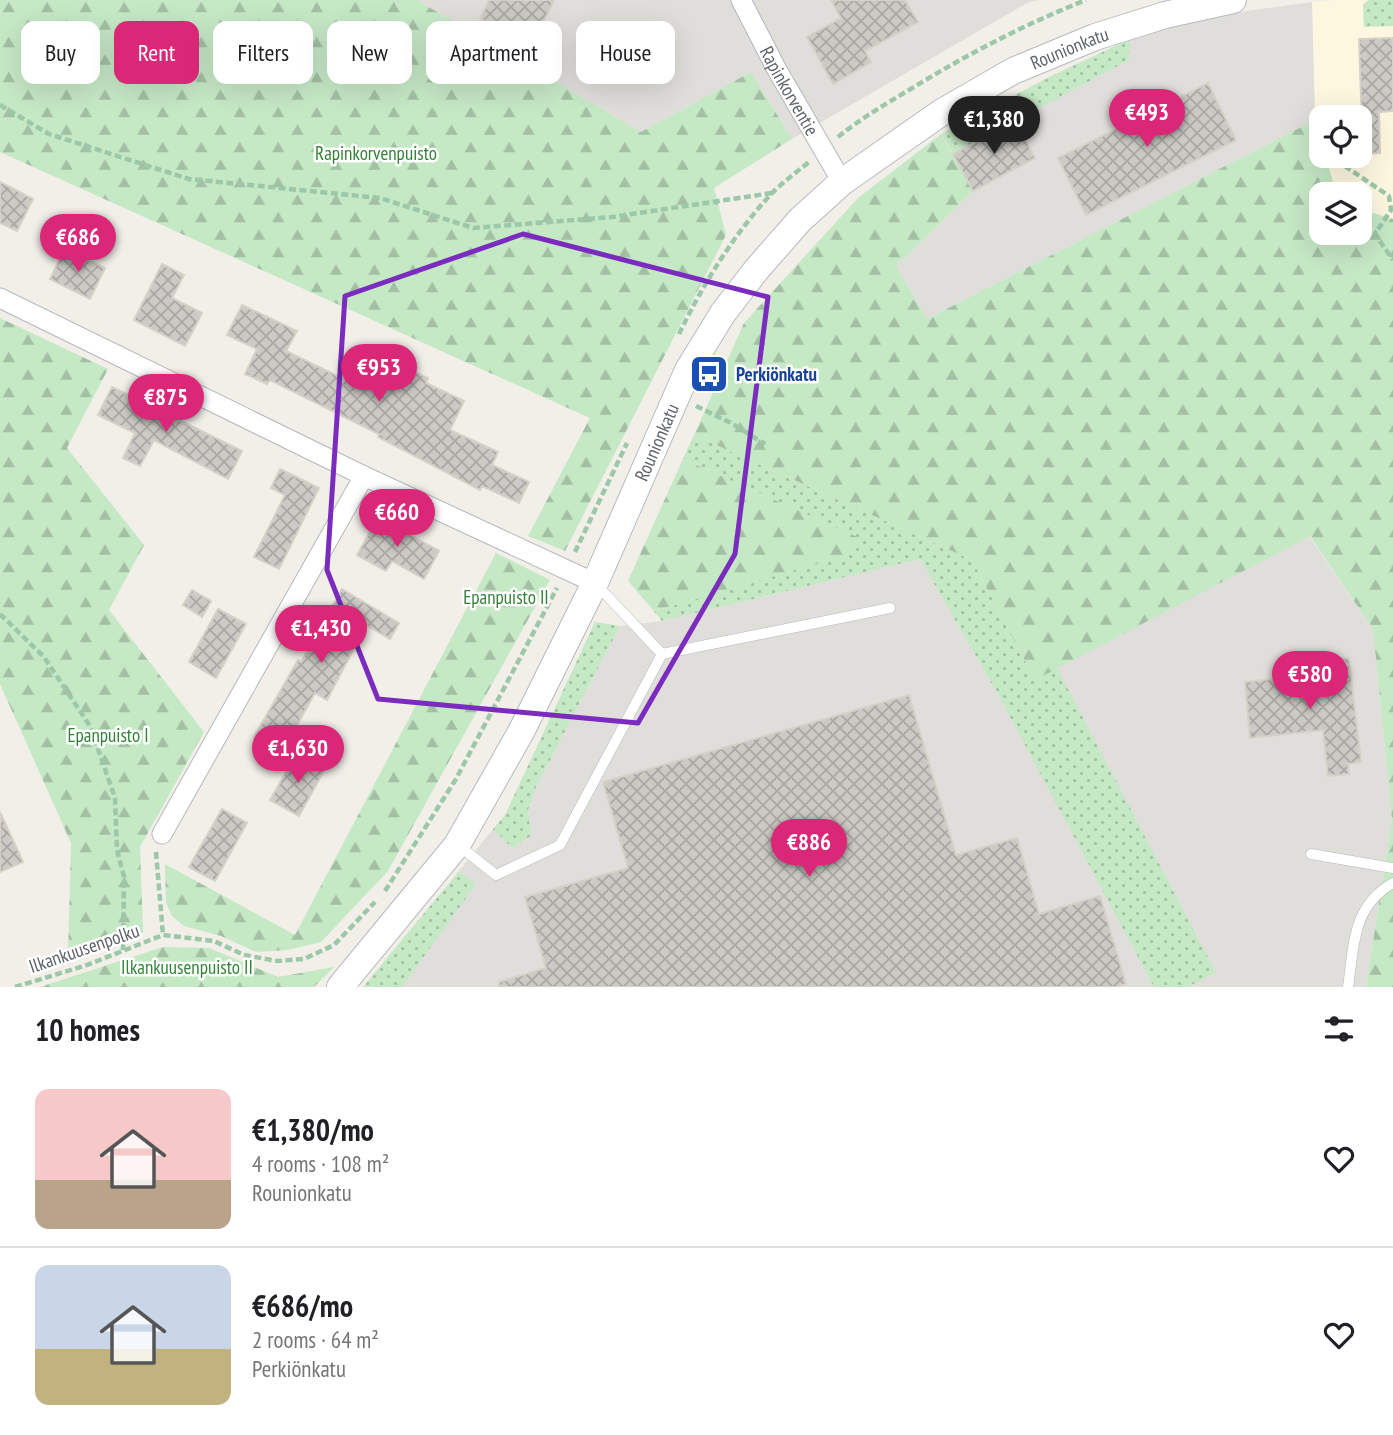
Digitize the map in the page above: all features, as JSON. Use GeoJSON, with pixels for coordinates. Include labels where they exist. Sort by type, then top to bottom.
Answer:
{"type":"FeatureCollection","features":[{"type":"Feature","properties":{"kind":"main road","name":"Rounionkatu"},"geometry":{"type":"LineString","coordinates":[[340,987],[457,845],[522,730],[594,583],[688,370],[723,313],[800,220],[842,182],[942,112],[1013,71],[1095,37],[1165,15],[1233,0]]}},
{"type":"Feature","properties":{"kind":"street","name":"Rapinkorventie"},"geometry":{"type":"LineString","coordinates":[[741,0],[776,68],[842,182]]}},
{"type":"Feature","properties":{"kind":"street"},"geometry":{"type":"LineString","coordinates":[[0,298],[364,476],[594,583]]}},
{"type":"Feature","properties":{"kind":"street"},"geometry":{"type":"LineString","coordinates":[[162,834],[364,476]]}},
{"type":"Feature","properties":{"kind":"lane"},"geometry":{"type":"LineString","coordinates":[[594,583],[662,654]]}},
{"type":"Feature","properties":{"kind":"lane"},"geometry":{"type":"LineString","coordinates":[[662,654],[890,608]]}},
{"type":"Feature","properties":{"kind":"lane"},"geometry":{"type":"LineString","coordinates":[[457,845],[496,875],[560,845],[662,654]]}},
{"type":"Feature","properties":{"kind":"lane"},"geometry":{"type":"LineString","coordinates":[[1311,854],[1393,868]]}},
{"type":"Feature","properties":{"kind":"lane"},"geometry":{"type":"LineString","coordinates":[[1348,987],[1357,925],[1367,904],[1393,883]]}},
{"type":"Feature","properties":{"kind":"path"},"geometry":{"type":"LineString","coordinates":[[0,105],[49,134],[189,178],[380,198],[473,228],[612,216],[773,192]]}},
{"type":"Feature","properties":{"kind":"path"},"geometry":{"type":"LineString","coordinates":[[1348,168],[1389,196],[1391,209],[1375,234],[1393,260]]}},
{"type":"Feature","properties":{"kind":"path"},"geometry":{"type":"LineString","coordinates":[[695,406],[731,423],[765,444]]}},
{"type":"Feature","properties":{"kind":"path"},"geometry":{"type":"LineString","coordinates":[[0,614],[44,657],[90,726],[115,798],[117,850],[124,877],[123,950]]}},
{"type":"Feature","properties":{"kind":"path","name":"Ilkankuusenpolku"},"geometry":{"type":"LineString","coordinates":[[15,987],[87,965],[163,934],[155,853],[162,834]]}},
{"type":"Feature","properties":{"kind":"highlighted area"},"geometry":{"type":"Polygon","coordinates":[[[523,234],[768,297],[735,554],[638,723],[378,699],[327,570],[345,296],[523,234]]]}},
{"type":"Feature","properties":{"kind":"shaded area"},"geometry":{"type":"Polygon","coordinates":[[[417,0],[1038,0],[1027,3],[792,139],[751,72],[641,132],[560,84],[562,84],[562,21],[453,21],[417,0]]]}},
{"type":"Feature","properties":{"kind":"shaded area"},"geometry":{"type":"Polygon","coordinates":[[[1369,0],[1363,5],[1364,26],[1393,26],[1393,219],[1372,213],[1372,182],[1333,182],[1329,168],[1372,168],[1372,105],[1315,105],[1312,2],[1369,0]]]}},
{"type":"Feature","properties":{"kind":"shaded area"},"geometry":{"type":"Polygon","coordinates":[[[1312,2],[1315,105],[1309,105],[1309,123],[927,319],[896,266],[973,191],[953,154],[1016,121],[1130,39],[1211,16],[1312,2]]]}},
{"type":"Feature","properties":{"kind":"shaded area"},"geometry":{"type":"Polygon","coordinates":[[[1309,536],[1373,629],[1392,819],[1366,987],[402,987],[475,884],[459,871],[493,829],[512,848],[531,836],[528,810],[536,787],[620,626],[662,621],[920,559],[1000,698],[1309,536]]]}},
{"type":"Feature","properties":{"kind":"green space","name":"Rapinkorvenpuisto"},"geometry":{"type":"Polygon","coordinates":[[[0,0],[417,0],[453,21],[426,21],[426,84],[560,84],[641,132],[751,72],[792,139],[714,188],[726,235],[565,551],[528,536],[590,418],[0,152],[0,0]]]}},
{"type":"Feature","properties":{"kind":"green space"},"geometry":{"type":"Polygon","coordinates":[[[1369,0],[1393,0],[1393,26],[1364,27],[1363,4],[1369,0]]]}},
{"type":"Feature","properties":{"kind":"green space"},"geometry":{"type":"Polygon","coordinates":[[[1130,39],[1129,60],[953,154],[941,134],[1047,78],[1130,39]]]}},
{"type":"Feature","properties":{"kind":"green space"},"geometry":{"type":"Polygon","coordinates":[[[1309,123],[1309,168],[1329,168],[1333,182],[1309,182],[1309,245],[1372,245],[1372,213],[1393,219],[1393,987],[1366,987],[1392,819],[1373,629],[1310,536],[1035,680],[972,560],[694,435],[744,323],[858,198],[941,134],[973,191],[896,266],[927,319],[1309,123]]]}},
{"type":"Feature","properties":{"kind":"green space","name":"Epanpuisto I"},"geometry":{"type":"Polygon","coordinates":[[[0,318],[108,369],[67,448],[144,545],[109,610],[204,732],[140,847],[143,932],[68,956],[71,843],[0,684],[0,318]]]}},
{"type":"Feature","properties":{"kind":"green space"},"geometry":{"type":"Polygon","coordinates":[[[694,435],[972,560],[1035,680],[1057,668],[1216,973],[1187,987],[1154,987],[1000,698],[920,559],[662,621],[654,611],[853,553],[859,538],[683,459],[694,435]]]}},
{"type":"Feature","properties":{"kind":"green space"},"geometry":{"type":"Polygon","coordinates":[[[683,459],[860,538],[854,553],[654,611],[628,581],[683,459]]]}},
{"type":"Feature","properties":{"kind":"green space","name":"Epanpuisto II"},"geometry":{"type":"Polygon","coordinates":[[[496,553],[550,580],[388,871],[321,942],[287,950],[256,952],[221,936],[184,926],[172,916],[166,903],[165,864],[295,935],[496,553]]]}},
{"type":"Feature","properties":{"kind":"green space"},"geometry":{"type":"Polygon","coordinates":[[[595,622],[620,626],[536,787],[528,810],[531,836],[512,848],[493,829],[505,815],[595,622]]]}},
{"type":"Feature","properties":{"kind":"green space"},"geometry":{"type":"Polygon","coordinates":[[[459,871],[476,884],[402,987],[363,987],[459,871]]]}},
{"type":"Feature","properties":{"kind":"green space","name":"Ilkankuusenpuisto II"},"geometry":{"type":"Polygon","coordinates":[[[163,947],[209,948],[278,977],[334,967],[314,987],[40,987],[163,947]]]}},
{"type":"Feature","properties":{"kind":"building"},"geometry":{"type":"Polygon","coordinates":[[[489,0],[554,0],[544,21],[480,19],[489,0]]]}},
{"type":"Feature","properties":{"kind":"building"},"geometry":{"type":"Polygon","coordinates":[[[831,0],[905,0],[918,22],[865,51],[871,62],[833,84],[807,37],[841,18],[831,0]]]}},
{"type":"Feature","properties":{"kind":"building"},"geometry":{"type":"Polygon","coordinates":[[[1393,38],[1393,111],[1379,112],[1380,153],[1372,153],[1372,105],[1361,105],[1359,39],[1393,38]]]}},
{"type":"Feature","properties":{"kind":"building"},"geometry":{"type":"Polygon","coordinates":[[[1208,83],[1236,140],[1086,215],[1058,158],[1208,83]]]}},
{"type":"Feature","properties":{"kind":"building"},"geometry":{"type":"Polygon","coordinates":[[[1016,121],[1035,158],[973,191],[953,154],[1016,121]]]}},
{"type":"Feature","properties":{"kind":"building"},"geometry":{"type":"Polygon","coordinates":[[[0,182],[33,199],[17,231],[0,223],[0,182]]]}},
{"type":"Feature","properties":{"kind":"building"},"geometry":{"type":"Polygon","coordinates":[[[65,248],[105,268],[90,299],[50,279],[65,248]]]}},
{"type":"Feature","properties":{"kind":"building"},"geometry":{"type":"Polygon","coordinates":[[[162,264],[184,275],[172,298],[202,313],[185,346],[134,320],[162,264]]]}},
{"type":"Feature","properties":{"kind":"building"},"geometry":{"type":"Polygon","coordinates":[[[242,305],[297,331],[286,351],[358,386],[372,352],[428,378],[426,383],[464,401],[450,430],[498,452],[492,465],[529,482],[519,503],[482,486],[480,490],[378,437],[379,434],[270,380],[267,384],[245,374],[257,349],[227,335],[242,305]]]}},
{"type":"Feature","properties":{"kind":"building"},"geometry":{"type":"Polygon","coordinates":[[[112,387],[242,451],[228,479],[154,440],[140,466],[123,458],[135,433],[98,415],[112,387]]]}},
{"type":"Feature","properties":{"kind":"building"},"geometry":{"type":"Polygon","coordinates":[[[280,469],[319,488],[279,569],[254,557],[285,495],[271,488],[280,469]]]}},
{"type":"Feature","properties":{"kind":"building"},"geometry":{"type":"Polygon","coordinates":[[[378,517],[439,551],[424,579],[392,561],[386,571],[357,555],[378,517]]]}},
{"type":"Feature","properties":{"kind":"building"},"geometry":{"type":"Polygon","coordinates":[[[342,589],[399,623],[390,639],[366,625],[327,700],[315,693],[282,752],[254,737],[342,589]]]}},
{"type":"Feature","properties":{"kind":"building"},"geometry":{"type":"Polygon","coordinates":[[[192,590],[211,601],[202,617],[183,605],[192,590]]]}},
{"type":"Feature","properties":{"kind":"building"},"geometry":{"type":"Polygon","coordinates":[[[218,609],[246,624],[216,678],[189,662],[218,609]]]}},
{"type":"Feature","properties":{"kind":"building"},"geometry":{"type":"Polygon","coordinates":[[[1349,658],[1361,762],[1348,764],[1349,774],[1328,776],[1323,730],[1250,738],[1245,682],[1316,674],[1315,662],[1349,658]]]}},
{"type":"Feature","properties":{"kind":"building"},"geometry":{"type":"Polygon","coordinates":[[[909,695],[956,855],[1017,838],[1039,914],[1100,896],[1126,984],[1116,987],[499,987],[499,982],[546,968],[525,897],[628,868],[603,782],[909,695]]]}},
{"type":"Feature","properties":{"kind":"building"},"geometry":{"type":"Polygon","coordinates":[[[297,753],[325,769],[299,816],[270,800],[297,753]]]}},
{"type":"Feature","properties":{"kind":"building"},"geometry":{"type":"Polygon","coordinates":[[[222,809],[247,823],[215,881],[189,867],[222,809]]]}},
{"type":"Feature","properties":{"kind":"building"},"geometry":{"type":"Polygon","coordinates":[[[0,812],[23,862],[0,872],[0,812]]]}},
{"type":"Feature","properties":{"kind":"place","name":"Perkiönkatu"},"geometry":{"type":"Point","coordinates":[709,374]}}]}
